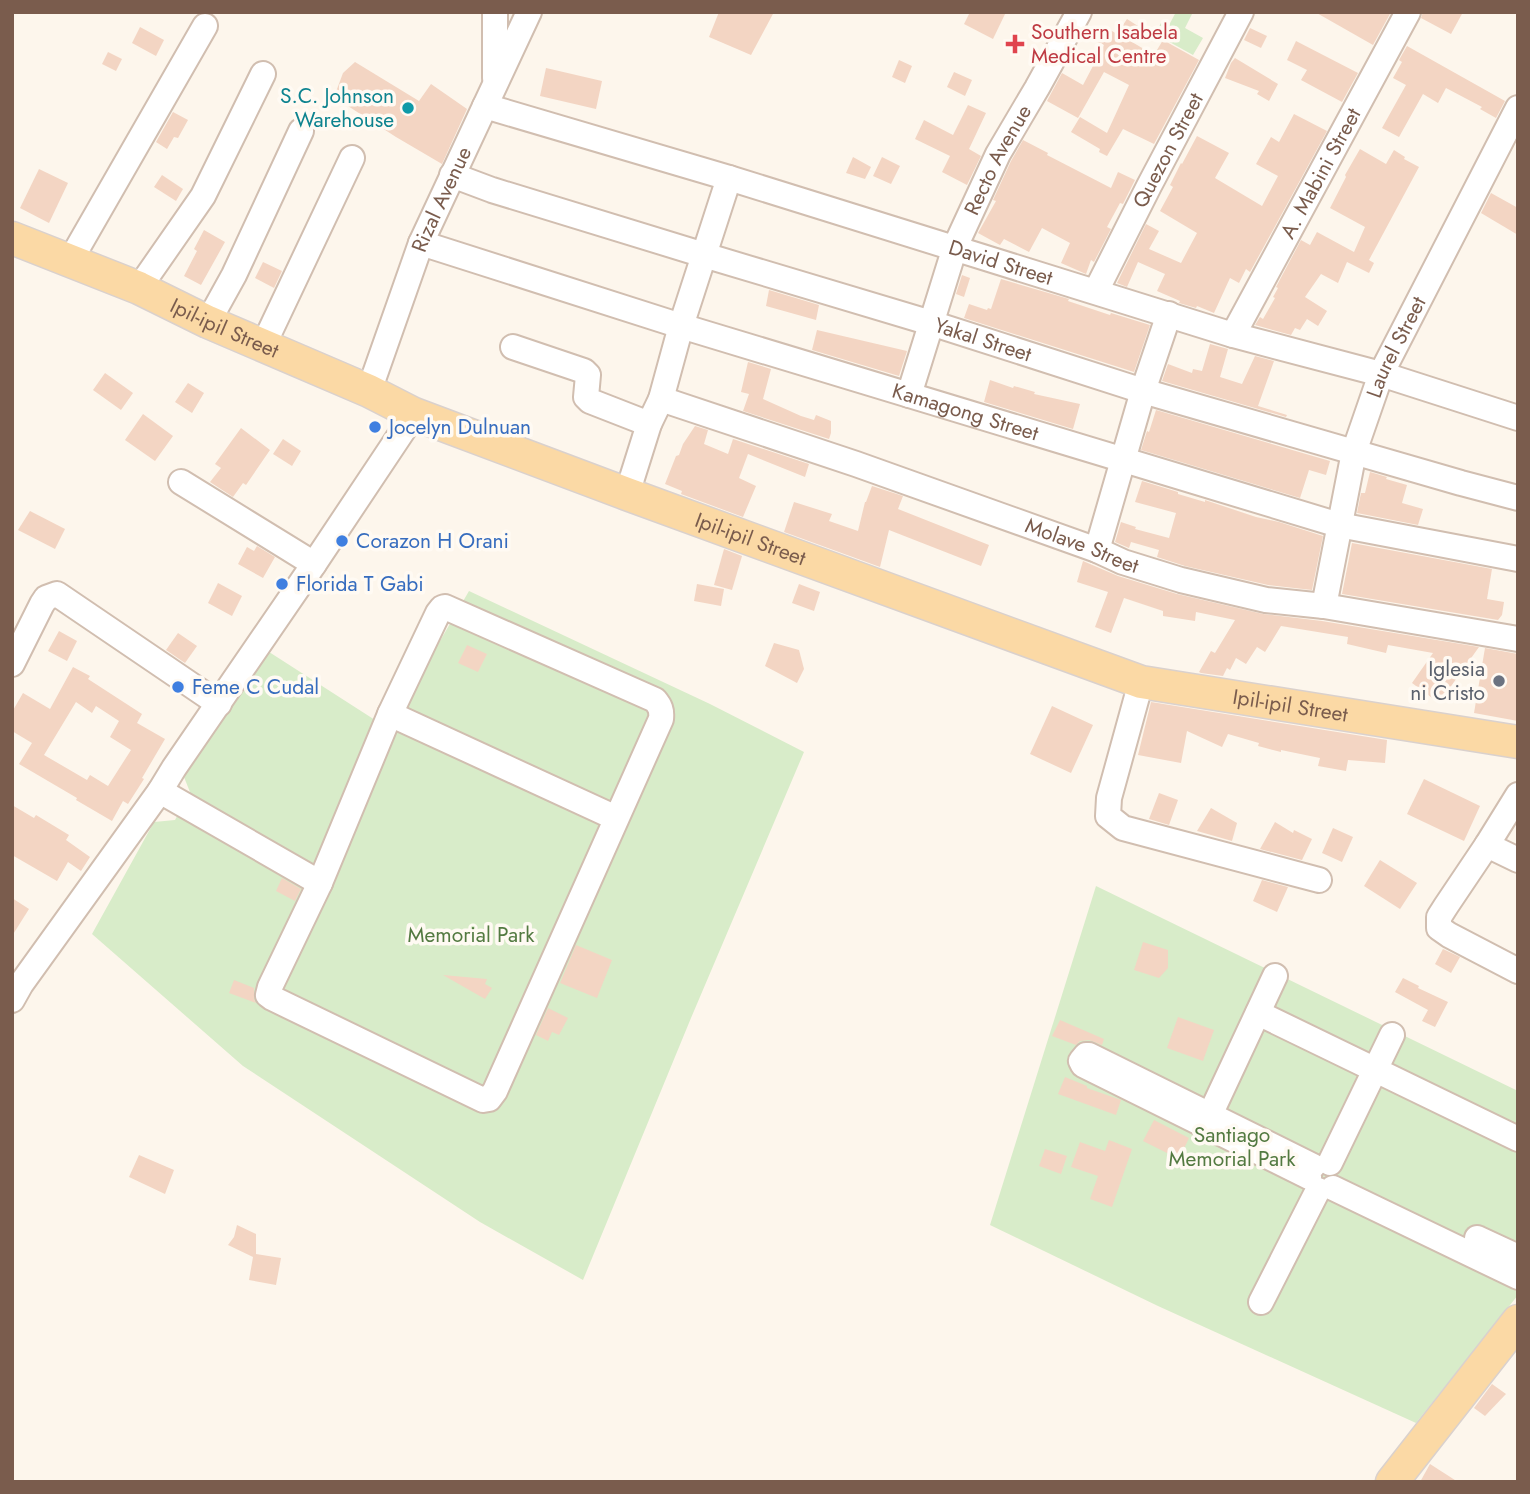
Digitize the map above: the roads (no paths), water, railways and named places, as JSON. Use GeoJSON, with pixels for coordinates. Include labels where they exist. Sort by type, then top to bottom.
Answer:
{"type":"FeatureCollection","features":[{"type":"Feature","properties":{"kind":"main road","name":"Ipil-ipil Street"},"geometry":{"type":"LineString","coordinates":[[12,238],[139,288],[208,322],[369,391],[414,414],[1141,682],[1518,742]]}},
{"type":"Feature","properties":{"kind":"main road"},"geometry":{"type":"LineString","coordinates":[[1392,1482],[1514,1334]]}},
{"type":"Feature","properties":{"kind":"street"},"geometry":{"type":"LineString","coordinates":[[490,96],[495,12]]}},
{"type":"Feature","properties":{"kind":"street","name":"Rizal Avenue"},"geometry":{"type":"LineString","coordinates":[[369,391],[421,243],[529,12]]}},
{"type":"Feature","properties":{"kind":"street","name":"Recto Avenue"},"geometry":{"type":"LineString","coordinates":[[909,395],[955,247],[998,154],[1079,12]]}},
{"type":"Feature","properties":{"kind":"street","name":"Quezon Street"},"geometry":{"type":"LineString","coordinates":[[1096,291],[1241,12]]}},
{"type":"Feature","properties":{"kind":"street","name":"A. Mabini Street"},"geometry":{"type":"LineString","coordinates":[[1233,335],[1408,12]]}},
{"type":"Feature","properties":{"kind":"street"},"geometry":{"type":"LineString","coordinates":[[70,261],[205,26]]}},
{"type":"Feature","properties":{"kind":"street"},"geometry":{"type":"LineString","coordinates":[[139,288],[203,196],[263,74]]}},
{"type":"Feature","properties":{"kind":"street","name":"David Street"},"geometry":{"type":"LineString","coordinates":[[490,96],[729,178],[1233,335],[1381,374],[1518,418]]}},
{"type":"Feature","properties":{"kind":"street","name":"Laurel Street"},"geometry":{"type":"LineString","coordinates":[[1324,606],[1354,452],[1381,374],[1518,108]]}},
{"type":"Feature","properties":{"kind":"street"},"geometry":{"type":"LineString","coordinates":[[208,322],[234,275],[301,131]]}},
{"type":"Feature","properties":{"kind":"street"},"geometry":{"type":"LineString","coordinates":[[263,346],[352,158]]}},
{"type":"Feature","properties":{"kind":"street","name":"Yakal Street"},"geometry":{"type":"LineString","coordinates":[[452,176],[1143,391],[1518,498]]}},
{"type":"Feature","properties":{"kind":"street"},"geometry":{"type":"LineString","coordinates":[[627,494],[649,424],[661,400],[681,326],[729,178]]}},
{"type":"Feature","properties":{"kind":"street","name":"Kamagong Street"},"geometry":{"type":"LineString","coordinates":[[421,243],[681,326],[1339,525],[1518,559]]}},
{"type":"Feature","properties":{"kind":"street"},"geometry":{"type":"LineString","coordinates":[[1097,550],[1143,391],[1169,314]]}},
{"type":"Feature","properties":{"kind":"street"},"geometry":{"type":"LineString","coordinates":[[513,347],[584,371],[588,375],[586,397],[590,401],[649,424]]}},
{"type":"Feature","properties":{"kind":"street","name":"Molave Street"},"geometry":{"type":"LineString","coordinates":[[661,400],[856,464],[1097,550],[1123,562],[1191,583],[1266,600],[1324,606],[1518,639]]}},
{"type":"Feature","properties":{"kind":"street"},"geometry":{"type":"LineString","coordinates":[[12,1000],[160,791],[414,414]]}},
{"type":"Feature","properties":{"kind":"street"},"geometry":{"type":"LineString","coordinates":[[181,482],[314,564]]}},
{"type":"Feature","properties":{"kind":"street"},"geometry":{"type":"LineString","coordinates":[[12,664],[42,604],[47,598],[57,594],[219,704]]}},
{"type":"Feature","properties":{"kind":"street"},"geometry":{"type":"LineString","coordinates":[[445,607],[660,705],[661,719],[616,818],[495,1091],[489,1099],[483,1100],[268,995],[320,883],[390,714],[442,608],[445,607]]}},
{"type":"Feature","properties":{"kind":"street"},"geometry":{"type":"LineString","coordinates":[[1141,682],[1109,798],[1108,816],[1123,828],[1319,880]]}},
{"type":"Feature","properties":{"kind":"street"},"geometry":{"type":"LineString","coordinates":[[390,714],[616,818]]}},
{"type":"Feature","properties":{"kind":"street"},"geometry":{"type":"LineString","coordinates":[[160,791],[320,883]]}},
{"type":"Feature","properties":{"kind":"street"},"geometry":{"type":"LineString","coordinates":[[1518,795],[1446,906],[1440,917],[1439,928],[1518,971]]}},
{"type":"Feature","properties":{"kind":"street"},"geometry":{"type":"LineString","coordinates":[[1487,845],[1518,860]]}},
{"type":"Feature","properties":{"kind":"street"},"geometry":{"type":"LineString","coordinates":[[1210,1115],[1275,976]]}},
{"type":"Feature","properties":{"kind":"street"},"geometry":{"type":"LineString","coordinates":[[1258,1013],[1518,1139]]}},
{"type":"Feature","properties":{"kind":"street"},"geometry":{"type":"LineString","coordinates":[[1261,1302],[1392,1035]]}},
{"type":"Feature","properties":{"kind":"street"},"geometry":{"type":"LineString","coordinates":[[1518,1257],[1323,1176],[1083,1065],[1081,1059],[1088,1055],[1210,1115],[1323,1176],[1518,1277]]}},
{"type":"Feature","properties":{"kind":"place","name":"Southern Isabela Medical Centre"},"geometry":{"type":"Point","coordinates":[1015,44]}},
{"type":"Feature","properties":{"kind":"place","name":"S.C. Johnson Warehouse"},"geometry":{"type":"Point","coordinates":[408,108]}},
{"type":"Feature","properties":{"kind":"place","name":"Jocelyn Dulnuan"},"geometry":{"type":"Point","coordinates":[375,427]}},
{"type":"Feature","properties":{"kind":"place","name":"Corazon H Orani"},"geometry":{"type":"Point","coordinates":[342,541]}},
{"type":"Feature","properties":{"kind":"place","name":"Florida T Gabi"},"geometry":{"type":"Point","coordinates":[282,584]}},
{"type":"Feature","properties":{"kind":"place","name":"Iglesia ni Cristo"},"geometry":{"type":"Point","coordinates":[1499,681]}},
{"type":"Feature","properties":{"kind":"place","name":"Feme C Cudal"},"geometry":{"type":"Point","coordinates":[178,687]}},
{"type":"Feature","properties":{"kind":"park label","name":"Memorial Park"},"geometry":{"type":"Point","coordinates":[471,935]}},
{"type":"Feature","properties":{"kind":"park label","name":"Santiago Memorial Park"},"geometry":{"type":"Point","coordinates":[1232,1147]}}]}
